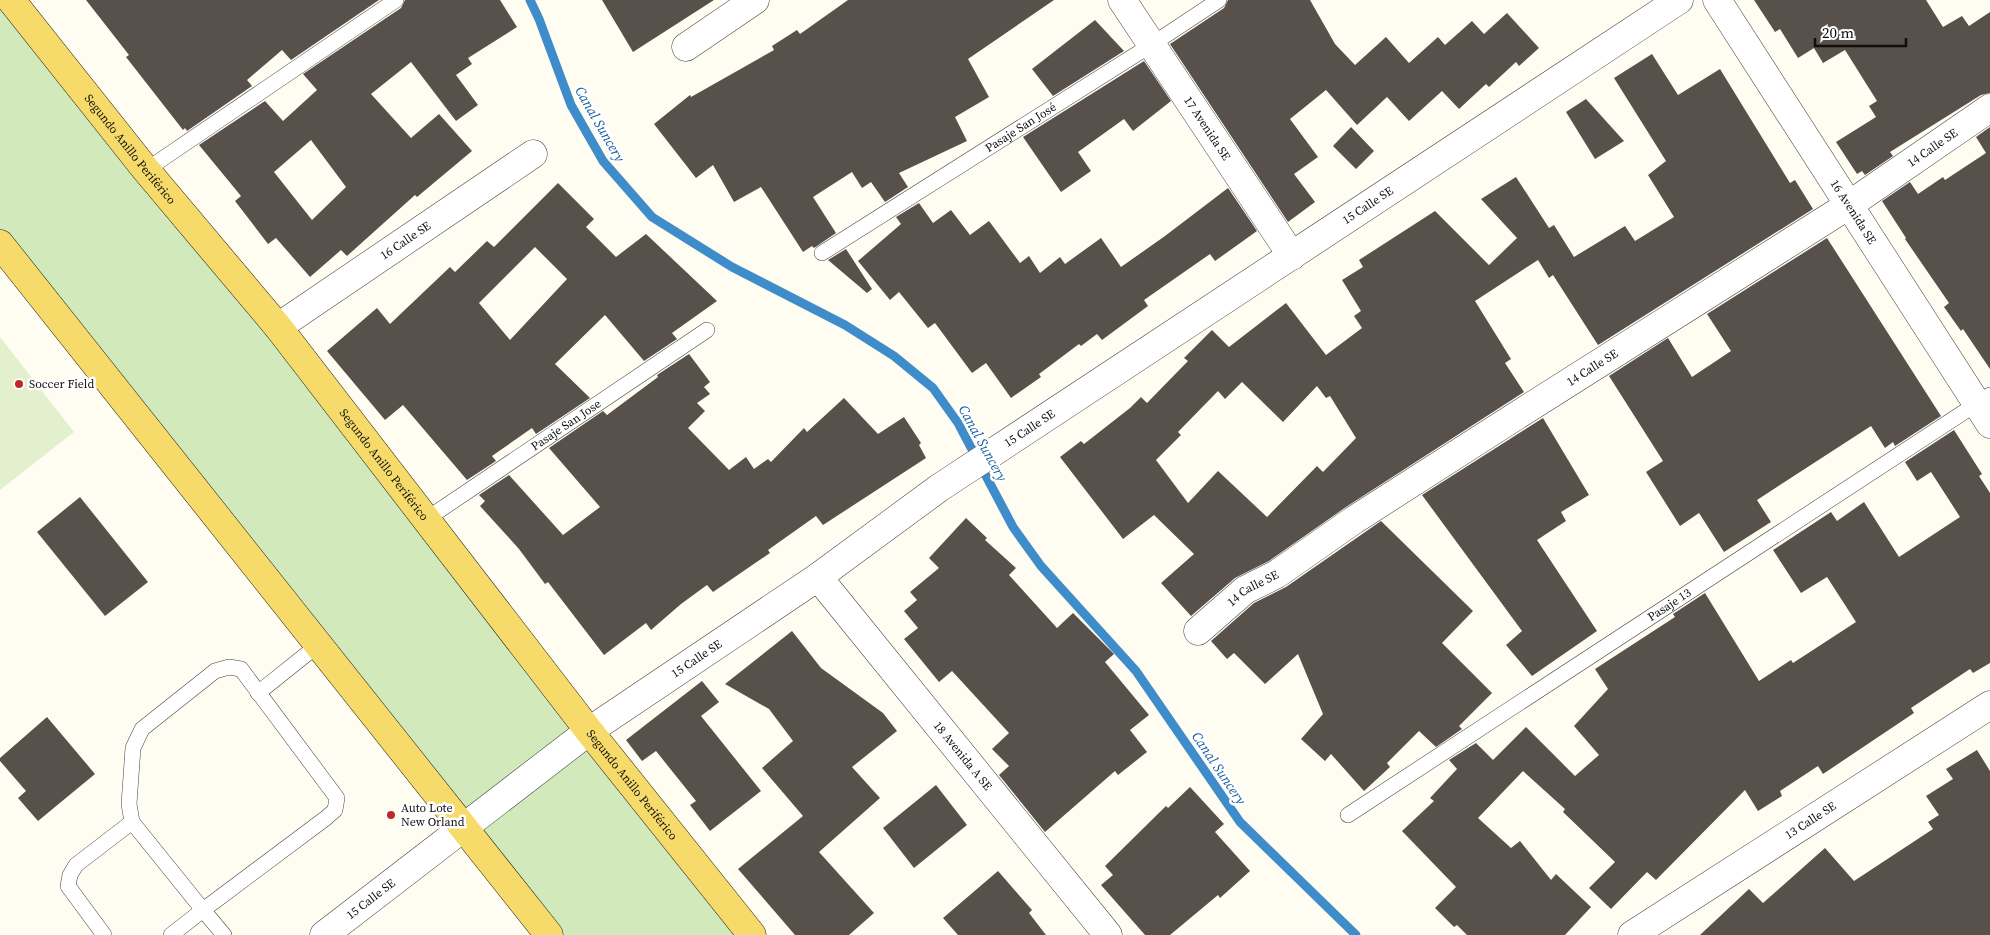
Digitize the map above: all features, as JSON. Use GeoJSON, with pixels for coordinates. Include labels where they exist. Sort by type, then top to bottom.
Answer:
{"type":"FeatureCollection","features":[{"type":"Feature","properties":{"kind":"main road","name":"Segundo Anillo Periférico"},"geometry":{"type":"LineString","coordinates":[[13,1],[146,170],[278,326],[425,515],[425,520],[589,731],[752,935]]}},
{"type":"Feature","properties":{"kind":"main road"},"geometry":{"type":"LineString","coordinates":[[0,244],[549,935]]}},
{"type":"Feature","properties":{"kind":"street"},"geometry":{"type":"LineString","coordinates":[[686,46],[755,0]]}},
{"type":"Feature","properties":{"kind":"street","name":"17 Avenida SE"},"geometry":{"type":"LineString","coordinates":[[1122,0],[1292,256]]}},
{"type":"Feature","properties":{"kind":"street","name":"15 Calle SE"},"geometry":{"type":"LineString","coordinates":[[324,935],[589,731],[818,577],[939,488],[1679,0]]}},
{"type":"Feature","properties":{"kind":"street","name":"16 Avenida SE"},"geometry":{"type":"LineString","coordinates":[[1718,0],[1849,205],[1986,407]]}},
{"type":"Feature","properties":{"kind":"street","name":"14 Calle SE"},"geometry":{"type":"LineString","coordinates":[[1198,631],[1245,590],[1277,574],[1354,520],[1849,205],[1990,108]]}},
{"type":"Feature","properties":{"kind":"street","name":"16 Calle SE"},"geometry":{"type":"LineString","coordinates":[[278,326],[533,154]]}},
{"type":"Feature","properties":{"kind":"street","name":"18 Avenida A SE"},"geometry":{"type":"LineString","coordinates":[[818,577],[1108,935]]}},
{"type":"Feature","properties":{"kind":"street","name":"13 Calle SE"},"geometry":{"type":"LineString","coordinates":[[1632,935],[1990,705]]}},
{"type":"Feature","properties":{"kind":"lane"},"geometry":{"type":"LineString","coordinates":[[146,170],[396,0]]}},
{"type":"Feature","properties":{"kind":"lane","name":"Pasaje San José"},"geometry":{"type":"LineString","coordinates":[[822,253],[1152,44],[1218,0]]}},
{"type":"Feature","properties":{"kind":"lane","name":"Pasaje San Jose"},"geometry":{"type":"LineString","coordinates":[[425,520],[706,330]]}},
{"type":"Feature","properties":{"kind":"lane","name":"Pasaje 13"},"geometry":{"type":"LineString","coordinates":[[1348,815],[1986,407]]}},
{"type":"Feature","properties":{"kind":"lane"},"geometry":{"type":"LineString","coordinates":[[258,693],[318,645]]}},
{"type":"Feature","properties":{"kind":"lane"},"geometry":{"type":"LineString","coordinates":[[171,935],[203,910],[335,810],[337,798],[241,669],[229,667],[215,671],[142,729],[133,748],[129,804],[132,822],[203,910],[224,935]]}},
{"type":"Feature","properties":{"kind":"lane"},"geometry":{"type":"LineString","coordinates":[[104,935],[68,886],[70,875],[76,865],[132,822]]}},
{"type":"Feature","properties":{"kind":"green space"},"geometry":{"type":"Polygon","coordinates":[[[0,0],[750,935],[549,935],[0,242],[0,0]]]}},
{"type":"Feature","properties":{"kind":"green space","name":"Soccer Field"},"geometry":{"type":"Polygon","coordinates":[[[0,337],[74,432],[0,490],[0,337]]]}},
{"type":"Feature","properties":{"kind":"building"},"geometry":{"type":"Polygon","coordinates":[[[86,0],[379,0],[291,60],[282,50],[247,80],[252,86],[187,131],[185,128],[183,130],[126,57],[129,55],[86,0]]]}},
{"type":"Feature","properties":{"kind":"building"},"geometry":{"type":"Polygon","coordinates":[[[405,0],[500,0],[517,27],[468,58],[472,64],[456,75],[478,105],[456,121],[411,62],[371,94],[411,138],[439,114],[472,151],[417,197],[415,195],[347,256],[341,250],[310,277],[276,238],[268,244],[235,201],[241,196],[199,145],[265,101],[283,121],[317,90],[303,74],[401,8],[405,0]],[[311,140],[274,172],[312,220],[346,187],[311,140]]]}},
{"type":"Feature","properties":{"kind":"building"},"geometry":{"type":"Polygon","coordinates":[[[602,0],[714,0],[633,52],[602,0]]]}},
{"type":"Feature","properties":{"kind":"building"},"geometry":{"type":"Polygon","coordinates":[[[848,0],[1054,0],[968,59],[989,97],[955,117],[967,141],[899,173],[908,187],[885,202],[871,182],[862,188],[852,172],[813,197],[836,233],[814,248],[812,246],[803,252],[761,187],[734,202],[713,165],[696,178],[654,124],[690,95],[691,97],[774,50],[772,46],[797,30],[800,34],[848,0]]]}},
{"type":"Feature","properties":{"kind":"building"},"geometry":{"type":"Polygon","coordinates":[[[1228,0],[1310,0],[1335,44],[1355,65],[1386,37],[1409,63],[1438,37],[1445,45],[1472,21],[1484,34],[1507,13],[1539,48],[1519,66],[1516,62],[1489,87],[1486,84],[1459,109],[1442,91],[1409,121],[1387,97],[1357,125],[1326,90],[1290,119],[1318,157],[1294,174],[1315,202],[1288,222],[1170,44],[1224,8],[1228,0]]]}},
{"type":"Feature","properties":{"kind":"building"},"geometry":{"type":"Polygon","coordinates":[[[1754,0],[1926,0],[1943,27],[1962,16],[1969,26],[1990,12],[1990,93],[1981,95],[1890,152],[1893,156],[1865,175],[1862,171],[1857,174],[1836,142],[1876,117],[1869,106],[1877,101],[1845,50],[1823,63],[1814,48],[1798,58],[1780,29],[1775,32],[1754,0]]]}},
{"type":"Feature","properties":{"kind":"building"},"geometry":{"type":"Polygon","coordinates":[[[1095,20],[1124,51],[1053,96],[1032,69],[1095,20]]]}},
{"type":"Feature","properties":{"kind":"building"},"geometry":{"type":"Polygon","coordinates":[[[1652,54],[1678,95],[1720,69],[1790,183],[1795,180],[1813,209],[1598,345],[1553,275],[1549,278],[1538,260],[1475,301],[1511,359],[1505,363],[1524,392],[1346,507],[1269,561],[1235,578],[1191,616],[1161,583],[1194,554],[1154,515],[1123,539],[1060,457],[1081,441],[1084,444],[1141,397],[1147,403],[1188,361],[1184,358],[1212,330],[1229,347],[1286,303],[1326,355],[1362,328],[1354,316],[1361,311],[1342,280],[1363,267],[1359,260],[1435,211],[1489,265],[1517,238],[1481,199],[1516,177],[1549,228],[1554,225],[1574,257],[1625,226],[1635,241],[1674,217],[1648,175],[1666,161],[1614,78],[1652,54]],[[1242,382],[1225,399],[1218,391],[1178,432],[1181,435],[1156,460],[1188,503],[1218,471],[1267,517],[1317,466],[1323,472],[1356,438],[1330,396],[1326,398],[1317,386],[1283,422],[1242,382]]]}},
{"type":"Feature","properties":{"kind":"building"},"geometry":{"type":"Polygon","coordinates":[[[1144,61],[1171,101],[1133,131],[1124,119],[1078,152],[1091,171],[1061,192],[1023,137],[1144,61]]]}},
{"type":"Feature","properties":{"kind":"building"},"geometry":{"type":"Polygon","coordinates":[[[1586,99],[1624,141],[1595,159],[1566,112],[1586,99]]]}},
{"type":"Feature","properties":{"kind":"building"},"geometry":{"type":"Polygon","coordinates":[[[1351,127],[1374,151],[1356,169],[1333,146],[1351,127]]]}},
{"type":"Feature","properties":{"kind":"building"},"geometry":{"type":"Polygon","coordinates":[[[1990,127],[1990,369],[1963,329],[1961,331],[1944,307],[1949,303],[1905,239],[1882,201],[1910,182],[1918,194],[1943,177],[1945,180],[1986,153],[1976,137],[1990,127]]]}},
{"type":"Feature","properties":{"kind":"building"},"geometry":{"type":"Polygon","coordinates":[[[558,183],[594,219],[586,227],[616,257],[646,234],[717,301],[672,333],[677,339],[644,361],[605,315],[555,364],[590,398],[536,434],[532,428],[492,456],[496,461],[467,480],[403,405],[385,420],[327,351],[377,308],[390,324],[450,267],[455,272],[487,241],[494,247],[558,183]],[[535,247],[479,303],[510,340],[567,279],[535,247]]]}},
{"type":"Feature","properties":{"kind":"building"},"geometry":{"type":"Polygon","coordinates":[[[1228,188],[1257,231],[1215,261],[1210,254],[1144,300],[1148,306],[1102,340],[1097,334],[1081,346],[1079,344],[1039,374],[1041,377],[1011,398],[986,363],[972,373],[935,323],[928,328],[899,292],[890,300],[858,261],[901,224],[896,217],[919,203],[933,223],[951,210],[970,235],[989,221],[1020,263],[1029,256],[1040,273],[1060,257],[1065,264],[1101,238],[1121,267],[1228,188]]]}},
{"type":"Feature","properties":{"kind":"building"},"geometry":{"type":"Polygon","coordinates":[[[1827,238],[1941,416],[1895,446],[1893,442],[1885,448],[1871,426],[1757,500],[1771,522],[1724,552],[1699,513],[1680,526],[1646,472],[1663,461],[1609,376],[1668,338],[1692,377],[1731,351],[1707,314],[1827,238]]]}},
{"type":"Feature","properties":{"kind":"building"},"geometry":{"type":"Polygon","coordinates":[[[846,249],[872,289],[867,293],[828,260],[846,249]]]}},
{"type":"Feature","properties":{"kind":"building"},"geometry":{"type":"Polygon","coordinates":[[[689,354],[710,382],[704,387],[710,394],[697,403],[705,411],[688,428],[729,470],[746,457],[754,469],[768,459],[771,462],[804,428],[807,432],[844,398],[878,434],[904,417],[921,443],[919,445],[926,458],[823,525],[816,516],[768,550],[770,553],[713,592],[707,585],[651,630],[646,623],[604,655],[548,582],[545,584],[519,549],[480,506],[485,501],[479,495],[509,475],[563,535],[600,507],[549,448],[603,411],[607,415],[658,377],[657,375],[689,354]]]}},
{"type":"Feature","properties":{"kind":"building"},"geometry":{"type":"Polygon","coordinates":[[[1543,418],[1589,495],[1561,512],[1566,521],[1537,540],[1597,631],[1532,676],[1506,645],[1522,631],[1422,495],[1543,418]]]}},
{"type":"Feature","properties":{"kind":"building"},"geometry":{"type":"Polygon","coordinates":[[[1954,430],[1982,474],[1979,476],[1990,493],[1990,663],[1973,673],[1970,669],[1911,708],[1914,713],[1823,774],[1818,766],[1780,791],[1782,796],[1758,811],[1745,790],[1656,880],[1647,872],[1611,909],[1589,888],[1615,862],[1563,812],[1565,809],[1523,771],[1478,818],[1511,848],[1520,841],[1551,880],[1556,874],[1591,907],[1565,935],[1467,935],[1457,925],[1454,927],[1435,908],[1456,887],[1402,831],[1434,801],[1430,798],[1457,769],[1449,760],[1476,743],[1493,760],[1526,727],[1575,776],[1599,755],[1574,726],[1608,689],[1595,669],[1675,617],[1673,614],[1705,593],[1759,681],[1791,660],[1793,663],[1856,622],[1827,577],[1801,593],[1773,550],[1831,512],[1837,521],[1864,502],[1899,557],[1960,517],[1931,472],[1917,481],[1905,462],[1954,430]]]}},
{"type":"Feature","properties":{"kind":"building"},"geometry":{"type":"Polygon","coordinates":[[[80,497],[148,582],[105,616],[37,532],[80,497]]]}},
{"type":"Feature","properties":{"kind":"building"},"geometry":{"type":"Polygon","coordinates":[[[966,518],[987,538],[985,540],[1016,568],[1009,575],[1057,628],[1073,613],[1114,654],[1105,662],[1149,715],[1130,730],[1147,752],[1118,775],[1115,771],[1045,832],[999,775],[1009,766],[992,749],[1009,733],[952,671],[939,682],[904,639],[918,628],[904,611],[917,600],[910,592],[939,568],[929,558],[966,518]]]}},
{"type":"Feature","properties":{"kind":"building"},"geometry":{"type":"Polygon","coordinates":[[[1381,521],[1473,611],[1442,643],[1492,693],[1459,726],[1462,729],[1436,747],[1419,731],[1387,763],[1390,767],[1364,791],[1331,754],[1325,761],[1301,739],[1323,714],[1298,654],[1265,684],[1234,653],[1227,659],[1211,641],[1254,603],[1286,587],[1381,521]]]}},
{"type":"Feature","properties":{"kind":"building"},"geometry":{"type":"Polygon","coordinates":[[[792,631],[821,668],[883,713],[897,731],[852,767],[880,798],[819,852],[874,913],[849,935],[795,935],[738,869],[803,816],[762,768],[793,741],[769,709],[725,684],[792,631]]]}},
{"type":"Feature","properties":{"kind":"building"},"geometry":{"type":"Polygon","coordinates":[[[702,681],[719,702],[701,716],[761,791],[710,831],[690,805],[696,801],[656,751],[642,761],[626,740],[702,681]]]}},
{"type":"Feature","properties":{"kind":"building"},"geometry":{"type":"Polygon","coordinates":[[[47,717],[95,774],[38,821],[18,798],[26,791],[0,761],[0,758],[47,717]]]}},
{"type":"Feature","properties":{"kind":"building"},"geometry":{"type":"Polygon","coordinates":[[[1977,750],[1990,771],[1990,935],[1700,935],[1749,889],[1763,903],[1825,848],[1854,881],[1933,829],[1928,822],[1939,815],[1926,796],[1953,779],[1946,769],[1977,750]]]}},
{"type":"Feature","properties":{"kind":"building"},"geometry":{"type":"Polygon","coordinates":[[[936,785],[967,825],[914,868],[883,828],[936,785]]]}},
{"type":"Feature","properties":{"kind":"building"},"geometry":{"type":"Polygon","coordinates":[[[1190,787],[1224,824],[1215,832],[1250,871],[1220,898],[1218,895],[1170,935],[1145,935],[1101,885],[1113,875],[1105,866],[1166,806],[1168,808],[1190,787]]]}},
{"type":"Feature","properties":{"kind":"building"},"geometry":{"type":"Polygon","coordinates":[[[998,871],[1032,910],[1029,913],[1046,935],[958,935],[943,918],[998,871]]]}},
{"type":"Feature","properties":{"kind":"waterway","name":"Canal Suncery"},"geometry":{"type":"LineString","coordinates":[[530,0],[571,105],[603,161],[652,217],[732,267],[845,325],[894,356],[933,388],[958,423],[1013,527],[1041,566],[1136,671],[1240,822],[1356,935]]}},
{"type":"Feature","properties":{"kind":"place","name":"Soccer Field"},"geometry":{"type":"Point","coordinates":[19,384]}},
{"type":"Feature","properties":{"kind":"place","name":"Auto Lote New Orland"},"geometry":{"type":"Point","coordinates":[391,815]}}]}
